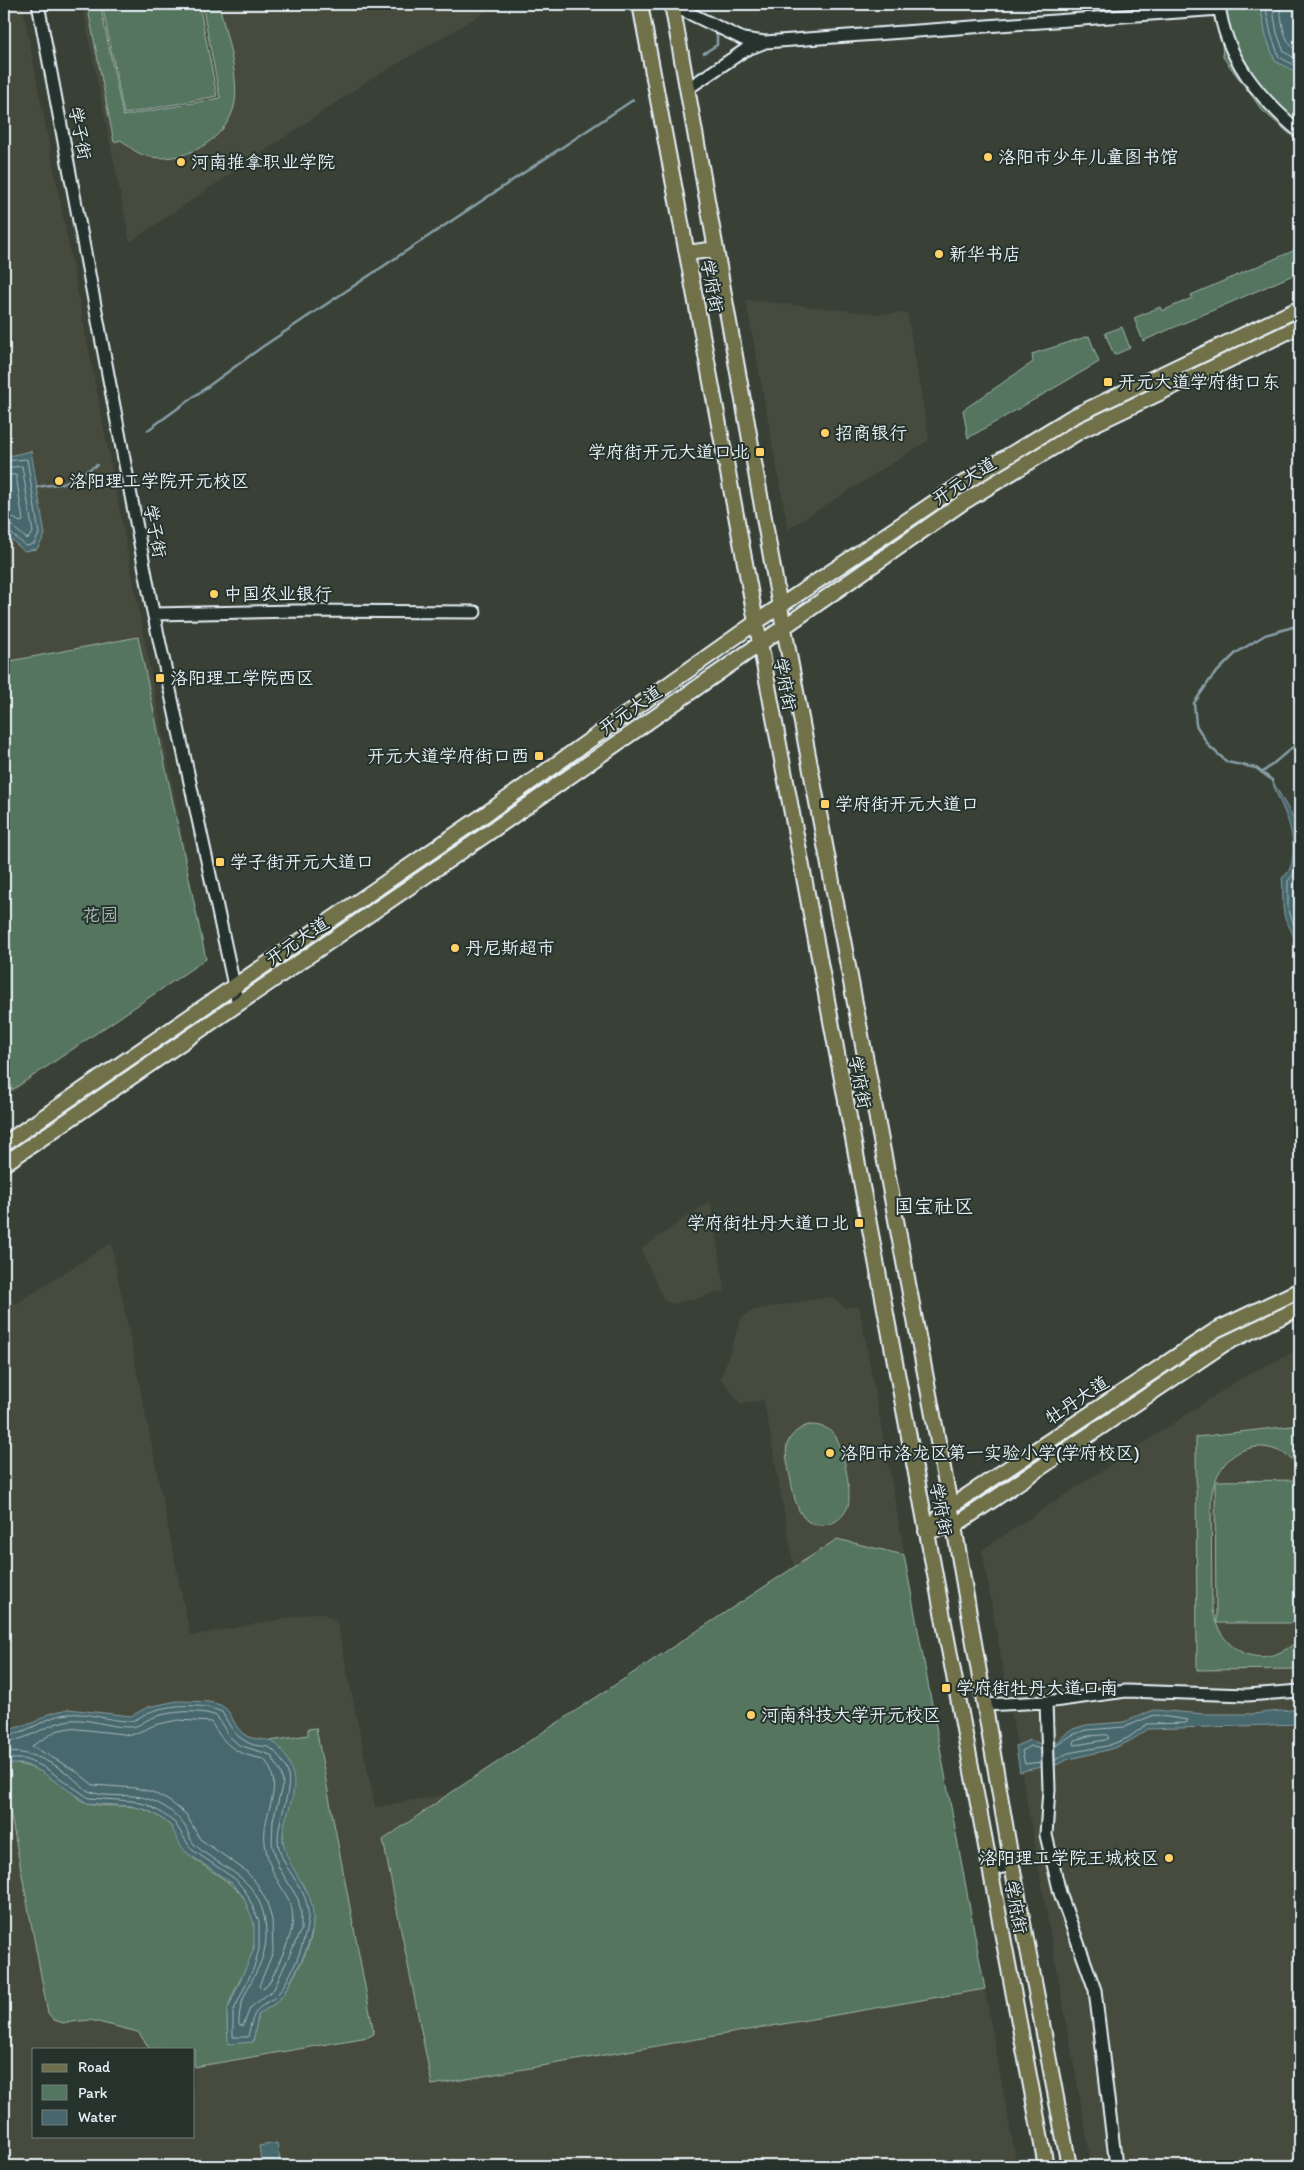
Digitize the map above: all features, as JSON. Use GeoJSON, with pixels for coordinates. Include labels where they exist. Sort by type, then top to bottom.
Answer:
{"type":"FeatureCollection","features":[{"type":"Feature","properties":{"kind":"main road","name":"学府街"},"geometry":{"type":"LineString","coordinates":[[640,4],[758,644],[1046,2166]]}},
{"type":"Feature","properties":{"kind":"main road","name":"学府街"},"geometry":{"type":"LineString","coordinates":[[672,4],[780,607],[954,1526],[1012,1865],[1069,2166]]}},
{"type":"Feature","properties":{"kind":"main road"},"geometry":{"type":"LineString","coordinates":[[686,253],[716,249]]}},
{"type":"Feature","properties":{"kind":"main road","name":"开元大道"},"geometry":{"type":"LineString","coordinates":[[4,1144],[487,813],[755,623],[954,489],[1072,417],[1300,308]]}},
{"type":"Feature","properties":{"kind":"main road","name":"开元大道"},"geometry":{"type":"LineString","coordinates":[[4,1164],[962,503],[1080,431],[1300,326]]}},
{"type":"Feature","properties":{"kind":"main road","name":"牡丹大道"},"geometry":{"type":"LineString","coordinates":[[926,1531],[950,1507],[1216,1330],[1300,1290]]}},
{"type":"Feature","properties":{"kind":"main road","name":"牡丹大道"},"geometry":{"type":"LineString","coordinates":[[926,1531],[954,1526],[1224,1344],[1300,1308]]}},
{"type":"Feature","properties":{"kind":"street","name":"学子街"},"geometry":{"type":"LineString","coordinates":[[38,4],[155,613],[240,1002]]}},
{"type":"Feature","properties":{"kind":"street","name":"学子街"},"geometry":{"type":"LineString","coordinates":[[42,4],[155,613]]}},
{"type":"Feature","properties":{"kind":"street"},"geometry":{"type":"LineString","coordinates":[[672,4],[743,39],[765,42],[1219,6],[1230,47],[1244,74],[1268,104],[1300,132]]}},
{"type":"Feature","properties":{"kind":"street"},"geometry":{"type":"LineString","coordinates":[[687,90],[745,50],[765,42]]}},
{"type":"Feature","properties":{"kind":"street"},"geometry":{"type":"LineString","coordinates":[[155,613],[475,612]]}},
{"type":"Feature","properties":{"kind":"street"},"geometry":{"type":"LineString","coordinates":[[984,1705],[1046,1702],[1126,1691],[1247,1695],[1300,1691]]}},
{"type":"Feature","properties":{"kind":"street"},"geometry":{"type":"LineString","coordinates":[[1046,1702],[1048,1768],[1046,1835],[1060,1893],[1095,1990],[1116,2166]]}},
{"type":"Feature","properties":{"kind":"street"},"geometry":{"type":"LineString","coordinates":[[990,1870],[1012,1865]]}},
{"type":"Feature","properties":{"kind":"shaded area","name":"洛阳理工学院开元校区"},"geometry":{"type":"Polygon","coordinates":[[[4,4],[22,4],[206,959],[4,1098],[4,4]]]}},
{"type":"Feature","properties":{"kind":"shaded area","name":"河南推拿职业学院"},"geometry":{"type":"Polygon","coordinates":[[[82,4],[499,4],[366,82],[130,242],[82,4]]]}},
{"type":"Feature","properties":{"kind":"shaded area"},"geometry":{"type":"Polygon","coordinates":[[[746,300],[880,314],[907,313],[929,440],[788,529],[746,300]]]}},
{"type":"Feature","properties":{"kind":"shaded area"},"geometry":{"type":"Polygon","coordinates":[[[710,1201],[725,1291],[672,1304],[664,1300],[641,1249],[710,1201]]]}},
{"type":"Feature","properties":{"kind":"shaded area","name":"河南科技大学开元校区"},"geometry":{"type":"Polygon","coordinates":[[[111,1243],[190,1636],[320,1612],[337,1622],[375,1807],[449,1794],[794,1567],[764,1400],[740,1403],[721,1378],[741,1319],[753,1310],[831,1297],[846,1308],[859,1306],[1017,2166],[4,2166],[4,1296],[16,1304],[111,1243]]]}},
{"type":"Feature","properties":{"kind":"shaded area","name":"洛阳理工学院王城校区"},"geometry":{"type":"Polygon","coordinates":[[[1300,1349],[1300,2166],[1092,2166],[982,1550],[1246,1375],[1300,1349]]]}},
{"type":"Feature","properties":{"kind":"green space"},"geometry":{"type":"Polygon","coordinates":[[[87,4],[100,4],[123,116],[220,98],[202,4],[219,4],[228,40],[236,91],[231,116],[213,139],[187,154],[157,158],[140,154],[121,140],[114,142],[87,4]]]}},
{"type":"Feature","properties":{"kind":"green space"},"geometry":{"type":"Polygon","coordinates":[[[102,4],[199,4],[217,96],[124,114],[102,4]]]}},
{"type":"Feature","properties":{"kind":"green space"},"geometry":{"type":"Polygon","coordinates":[[[1219,4],[1260,4],[1266,36],[1275,61],[1300,74],[1300,143],[1262,110],[1223,57],[1219,4]]]}},
{"type":"Feature","properties":{"kind":"green space"},"geometry":{"type":"Polygon","coordinates":[[[1300,248],[1300,272],[1143,341],[1134,318],[1160,307],[1162,311],[1192,298],[1191,295],[1300,248]]]}},
{"type":"Feature","properties":{"kind":"green space"},"geometry":{"type":"Polygon","coordinates":[[[1122,327],[1130,348],[1114,355],[1105,333],[1122,327]]]}},
{"type":"Feature","properties":{"kind":"green space"},"geometry":{"type":"Polygon","coordinates":[[[1089,336],[1099,362],[968,438],[963,410],[1033,362],[1032,354],[1089,336]]]}},
{"type":"Feature","properties":{"kind":"green space","name":"花园"},"geometry":{"type":"Polygon","coordinates":[[[138,637],[206,959],[12,1090],[4,1046],[4,695],[7,689],[10,661],[138,637]]]}},
{"type":"Feature","properties":{"kind":"green space"},"geometry":{"type":"Polygon","coordinates":[[[808,1425],[821,1426],[833,1433],[840,1446],[846,1468],[849,1490],[848,1506],[841,1517],[829,1524],[819,1525],[810,1523],[804,1518],[799,1511],[793,1493],[786,1450],[788,1442],[794,1433],[808,1425]]]}},
{"type":"Feature","properties":{"kind":"green space"},"geometry":{"type":"Polygon","coordinates":[[[1300,1425],[1300,1466],[1286,1455],[1271,1449],[1257,1447],[1244,1450],[1232,1457],[1222,1468],[1215,1482],[1211,1499],[1212,1610],[1217,1626],[1225,1639],[1235,1648],[1247,1654],[1260,1657],[1273,1655],[1287,1649],[1300,1638],[1300,1669],[1197,1670],[1196,1437],[1300,1425]]]}},
{"type":"Feature","properties":{"kind":"green space"},"geometry":{"type":"Polygon","coordinates":[[[1300,1480],[1300,1623],[1216,1623],[1215,1481],[1300,1480]]]}},
{"type":"Feature","properties":{"kind":"green space"},"geometry":{"type":"Polygon","coordinates":[[[837,1539],[904,1555],[985,1989],[432,2085],[383,1840],[449,1794],[837,1539]]]}},
{"type":"Feature","properties":{"kind":"green space"},"geometry":{"type":"Polygon","coordinates":[[[316,1728],[374,2034],[368,2037],[195,2067],[195,2048],[149,2048],[138,2032],[90,2020],[63,2023],[54,2020],[48,2013],[4,1779],[11,1776],[8,1763],[24,1765],[47,1774],[61,1782],[79,1799],[85,1802],[103,1806],[141,1808],[157,1815],[171,1827],[186,1851],[227,1881],[244,1898],[254,1924],[254,1948],[228,2009],[228,2043],[253,2042],[258,2015],[278,2001],[283,1995],[304,1957],[312,1932],[313,1917],[311,1905],[289,1863],[283,1839],[285,1819],[292,1790],[291,1771],[282,1752],[270,1741],[308,1735],[308,1729],[316,1728]]]}},
{"type":"Feature","properties":{"kind":"water"},"geometry":{"type":"Polygon","coordinates":[[[1260,4],[1300,4],[1300,74],[1275,61],[1266,36],[1260,4]]]}},
{"type":"Feature","properties":{"kind":"water"},"geometry":{"type":"Polygon","coordinates":[[[31,451],[45,535],[37,549],[24,551],[4,533],[4,457],[31,451]]]}},
{"type":"Feature","properties":{"kind":"water"},"geometry":{"type":"Polygon","coordinates":[[[1272,780],[1300,830],[1300,947],[1293,944],[1293,934],[1286,921],[1283,903],[1282,878],[1291,866],[1293,851],[1291,830],[1272,780]]]}},
{"type":"Feature","properties":{"kind":"water"},"geometry":{"type":"Polygon","coordinates":[[[177,1701],[209,1702],[221,1705],[230,1713],[238,1729],[245,1735],[251,1738],[270,1741],[280,1748],[287,1758],[293,1777],[294,1790],[284,1826],[283,1841],[290,1861],[312,1905],[312,1932],[308,1945],[283,1995],[278,2001],[258,2015],[253,2042],[228,2044],[227,2011],[254,1949],[254,1923],[243,1896],[232,1883],[187,1853],[181,1846],[171,1826],[147,1810],[131,1806],[87,1803],[42,1772],[24,1764],[4,1764],[4,1731],[33,1723],[48,1714],[68,1709],[131,1716],[148,1707],[177,1701]]]}},
{"type":"Feature","properties":{"kind":"water"},"geometry":{"type":"Polygon","coordinates":[[[1300,1709],[1300,1724],[1148,1729],[1121,1745],[1057,1764],[1020,1772],[1016,1746],[1030,1740],[1043,1745],[1057,1742],[1070,1730],[1086,1725],[1124,1722],[1154,1710],[1205,1714],[1252,1714],[1300,1709]]]}},
{"type":"Feature","properties":{"kind":"water"},"geometry":{"type":"Polygon","coordinates":[[[277,2143],[281,2166],[262,2166],[259,2146],[277,2143]]]}},
{"type":"Feature","properties":{"kind":"waterway"},"geometry":{"type":"LineString","coordinates":[[704,53],[717,45],[717,34]]}},
{"type":"Feature","properties":{"kind":"waterway"},"geometry":{"type":"LineString","coordinates":[[148,430],[262,347],[633,100]]}},
{"type":"Feature","properties":{"kind":"waterway"},"geometry":{"type":"LineString","coordinates":[[37,487],[64,483],[97,465]]}},
{"type":"Feature","properties":{"kind":"waterway"},"geometry":{"type":"LineString","coordinates":[[1272,780],[1256,768],[1227,762],[1209,746],[1196,725],[1194,703],[1212,677],[1236,653],[1265,635],[1300,625]]}},
{"type":"Feature","properties":{"kind":"waterway"},"geometry":{"type":"LineString","coordinates":[[1262,773],[1300,741]]}},
{"type":"Feature","properties":{"kind":"place","name":"洛阳市少年儿童图书馆"},"geometry":{"type":"Point","coordinates":[988,157]}},
{"type":"Feature","properties":{"kind":"place","name":"河南推拿职业学院"},"geometry":{"type":"Point","coordinates":[181,162]}},
{"type":"Feature","properties":{"kind":"place","name":"新华书店"},"geometry":{"type":"Point","coordinates":[939,254]}},
{"type":"Feature","properties":{"kind":"place","name":"开元大道学府街口东"},"geometry":{"type":"Point","coordinates":[1108,382]}},
{"type":"Feature","properties":{"kind":"place","name":"招商银行"},"geometry":{"type":"Point","coordinates":[825,433]}},
{"type":"Feature","properties":{"kind":"place","name":"学府街开元大道口北"},"geometry":{"type":"Point","coordinates":[760,452]}},
{"type":"Feature","properties":{"kind":"place","name":"洛阳理工学院开元校区"},"geometry":{"type":"Point","coordinates":[59,481]}},
{"type":"Feature","properties":{"kind":"place","name":"中国农业银行"},"geometry":{"type":"Point","coordinates":[214,594]}},
{"type":"Feature","properties":{"kind":"place","name":"洛阳理工学院西区"},"geometry":{"type":"Point","coordinates":[160,678]}},
{"type":"Feature","properties":{"kind":"place","name":"开元大道学府街口西"},"geometry":{"type":"Point","coordinates":[539,756]}},
{"type":"Feature","properties":{"kind":"place","name":"学府街开元大道口"},"geometry":{"type":"Point","coordinates":[825,804]}},
{"type":"Feature","properties":{"kind":"place","name":"学子街开元大道口"},"geometry":{"type":"Point","coordinates":[220,862]}},
{"type":"Feature","properties":{"kind":"place","name":"丹尼斯超市"},"geometry":{"type":"Point","coordinates":[455,948]}},
{"type":"Feature","properties":{"kind":"place","name":"学府街牡丹大道口北"},"geometry":{"type":"Point","coordinates":[859,1223]}},
{"type":"Feature","properties":{"kind":"place","name":"洛阳市洛龙区第一实验小学(学府校区)"},"geometry":{"type":"Point","coordinates":[830,1453]}},
{"type":"Feature","properties":{"kind":"place","name":"学府街牡丹大道口南"},"geometry":{"type":"Point","coordinates":[946,1688]}},
{"type":"Feature","properties":{"kind":"place","name":"河南科技大学开元校区"},"geometry":{"type":"Point","coordinates":[751,1715]}},
{"type":"Feature","properties":{"kind":"place","name":"洛阳理工学院王城校区"},"geometry":{"type":"Point","coordinates":[1169,1858]}},
{"type":"Feature","properties":{"kind":"district","name":"国宝社区"},"geometry":{"type":"Point","coordinates":[934,1206]}}]}
